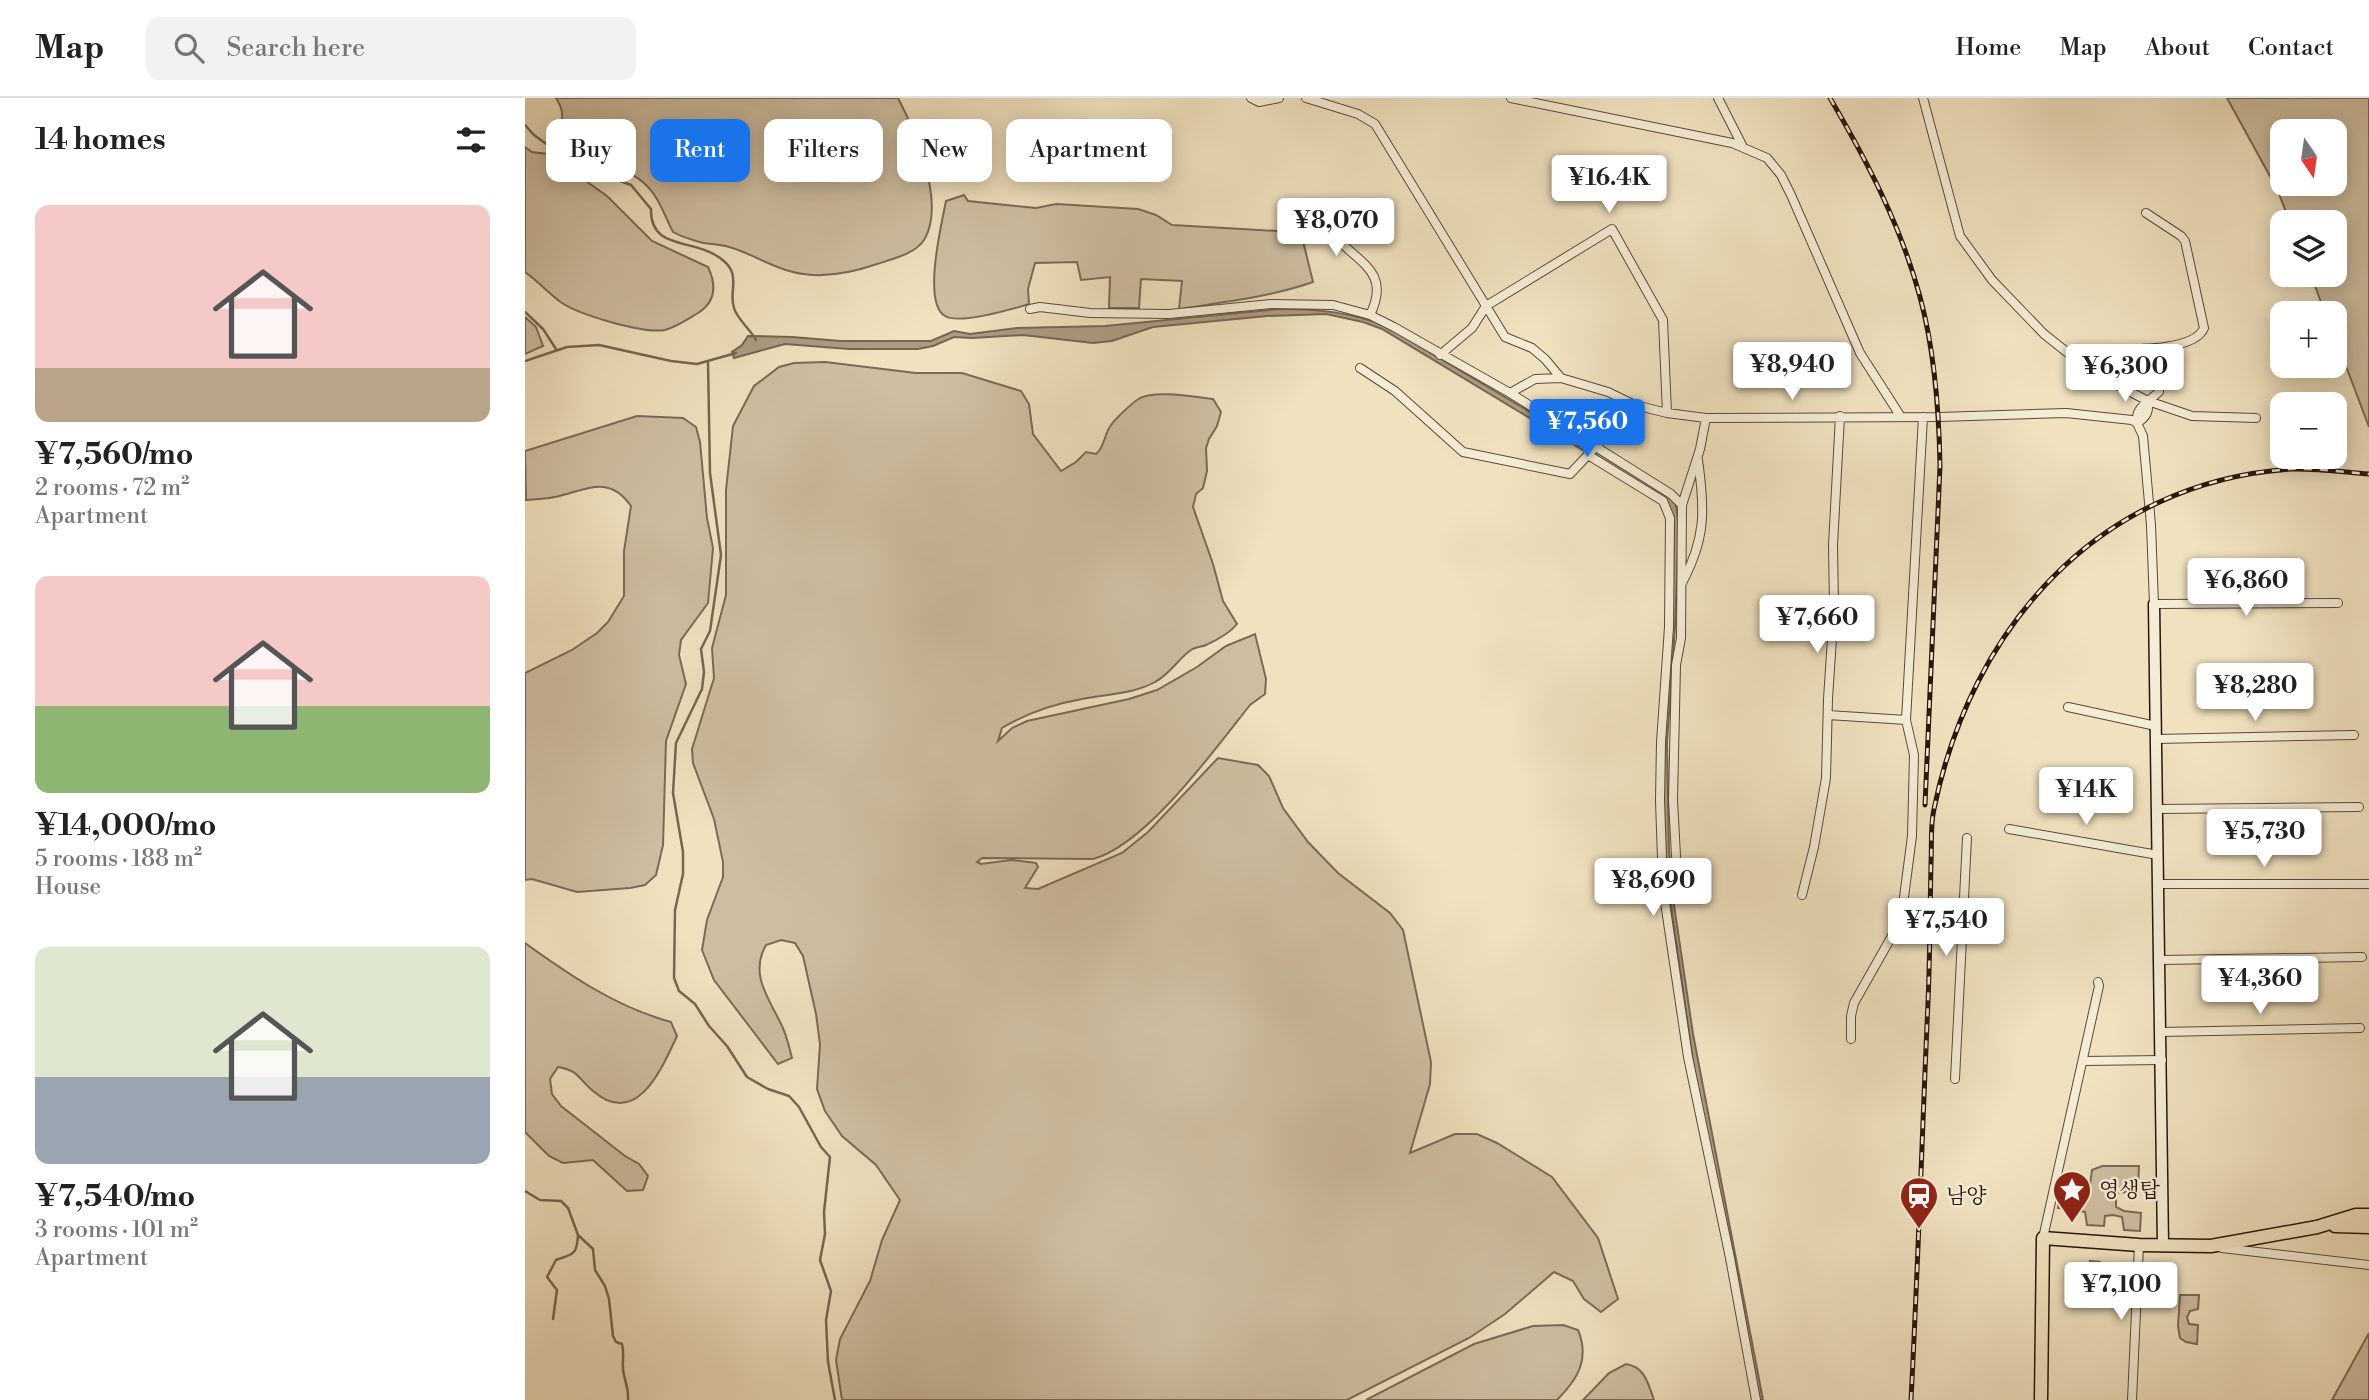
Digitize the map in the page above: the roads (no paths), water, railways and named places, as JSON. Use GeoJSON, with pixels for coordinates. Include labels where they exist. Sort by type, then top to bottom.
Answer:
{"type":"FeatureCollection","features":[{"type":"Feature","properties":{"kind":"main road"},"geometry":{"type":"LineString","coordinates":[[2041,1400],[2043,1238],[2139,1245],[2211,1246],[2317,1227],[2356,1215],[2369,1215]]}},
{"type":"Feature","properties":{"kind":"main road"},"geometry":{"type":"LineString","coordinates":[[2317,1227],[2369,1227]]}},
{"type":"Feature","properties":{"kind":"street"},"geometry":{"type":"LineString","coordinates":[[1251,98],[1259,102],[1279,98]]}},
{"type":"Feature","properties":{"kind":"street"},"geometry":{"type":"LineString","coordinates":[[1306,98],[1358,114],[1375,124],[1505,337],[1532,348],[1561,378]]}},
{"type":"Feature","properties":{"kind":"street"},"geometry":{"type":"LineString","coordinates":[[1511,98],[1707,136],[1743,146],[1767,158],[1781,175],[1860,353],[1901,416]]}},
{"type":"Feature","properties":{"kind":"street"},"geometry":{"type":"LineString","coordinates":[[1718,98],[1743,146]]}},
{"type":"Feature","properties":{"kind":"street"},"geometry":{"type":"LineString","coordinates":[[1923,98],[1955,223],[1967,247],[1992,280],[2045,334],[2078,361],[2148,401],[2192,416],[2256,418]]}},
{"type":"Feature","properties":{"kind":"street"},"geometry":{"type":"LineString","coordinates":[[1303,203],[1337,239],[1373,270],[1378,298],[1370,315]]}},
{"type":"Feature","properties":{"kind":"street"},"geometry":{"type":"LineString","coordinates":[[2098,350],[2155,348],[2193,340],[2201,335],[2204,328],[2185,241],[2146,213]]}},
{"type":"Feature","properties":{"kind":"street"},"geometry":{"type":"LineString","coordinates":[[1440,355],[1472,328],[1486,306],[1612,229],[1663,320],[1667,413]]}},
{"type":"Feature","properties":{"kind":"street"},"geometry":{"type":"LineString","coordinates":[[1030,309],[1169,314],[1299,303],[1333,305],[1370,315],[1510,393],[1663,501],[1670,518],[1669,628],[1660,788],[1663,889],[1688,1057],[1730,1258],[1756,1400]]}},
{"type":"Feature","properties":{"kind":"street"},"geometry":{"type":"LineString","coordinates":[[2155,348],[2159,392],[2140,408],[2137,422],[2143,436],[2151,526],[2154,604],[2163,1245]]}},
{"type":"Feature","properties":{"kind":"street"},"geometry":{"type":"LineString","coordinates":[[1360,368],[1395,391],[1463,452],[1570,474],[1635,405]]}},
{"type":"Feature","properties":{"kind":"street"},"geometry":{"type":"LineString","coordinates":[[1510,393],[1535,379],[1561,378],[1608,392],[1635,405],[1667,413],[1706,418],[2066,413],[2137,422]]}},
{"type":"Feature","properties":{"kind":"street"},"geometry":{"type":"LineString","coordinates":[[1803,895],[1826,778],[1840,416]]}},
{"type":"Feature","properties":{"kind":"street"},"geometry":{"type":"LineString","coordinates":[[1851,1040],[1854,1003],[1901,920],[1913,823],[1914,755],[1906,720],[1923,417]]}},
{"type":"Feature","properties":{"kind":"street"},"geometry":{"type":"LineString","coordinates":[[1676,856],[1673,800],[1676,666],[1681,638],[1682,505],[1698,457],[1706,418]]}},
{"type":"Feature","properties":{"kind":"street"},"geometry":{"type":"LineString","coordinates":[[1591,452],[1671,494],[1682,505]]}},
{"type":"Feature","properties":{"kind":"street"},"geometry":{"type":"LineString","coordinates":[[1681,586],[1700,542],[1703,498],[1698,457]]}},
{"type":"Feature","properties":{"kind":"street"},"geometry":{"type":"LineString","coordinates":[[2154,604],[2338,603]]}},
{"type":"Feature","properties":{"kind":"street"},"geometry":{"type":"LineString","coordinates":[[2069,707],[2156,726]]}},
{"type":"Feature","properties":{"kind":"street"},"geometry":{"type":"LineString","coordinates":[[1828,715],[1906,720]]}},
{"type":"Feature","properties":{"kind":"street"},"geometry":{"type":"LineString","coordinates":[[2156,739],[2354,735]]}},
{"type":"Feature","properties":{"kind":"street"},"geometry":{"type":"LineString","coordinates":[[2158,808],[2360,807]]}},
{"type":"Feature","properties":{"kind":"street"},"geometry":{"type":"LineString","coordinates":[[2009,829],[2158,855]]}},
{"type":"Feature","properties":{"kind":"street"},"geometry":{"type":"LineString","coordinates":[[1955,1079],[1967,838]]}},
{"type":"Feature","properties":{"kind":"street"},"geometry":{"type":"LineString","coordinates":[[2159,884],[2369,884]]}},
{"type":"Feature","properties":{"kind":"street"},"geometry":{"type":"LineString","coordinates":[[2160,960],[2362,957]]}},
{"type":"Feature","properties":{"kind":"street"},"geometry":{"type":"LineString","coordinates":[[2043,1238],[2098,982]]}},
{"type":"Feature","properties":{"kind":"street"},"geometry":{"type":"LineString","coordinates":[[2161,1032],[2360,1028]]}},
{"type":"Feature","properties":{"kind":"street"},"geometry":{"type":"LineString","coordinates":[[2083,1061],[2162,1060]]}},
{"type":"Feature","properties":{"kind":"street"},"geometry":{"type":"LineString","coordinates":[[2132,1400],[2139,1245]]}},
{"type":"Feature","properties":{"kind":"street"},"geometry":{"type":"LineString","coordinates":[[2211,1246],[2369,1265]]}},
{"type":"Feature","properties":{"kind":"waterway"},"geometry":{"type":"LineString","coordinates":[[525,125],[549,146],[567,150],[602,166],[609,177],[631,185],[651,209],[653,222],[665,238],[709,252],[727,264],[733,276],[734,308],[756,340]]}},
{"type":"Feature","properties":{"kind":"waterway"},"geometry":{"type":"LineString","coordinates":[[525,312],[543,329],[556,349]]}},
{"type":"Feature","properties":{"kind":"waterway"},"geometry":{"type":"LineString","coordinates":[[525,361],[567,347],[599,345],[697,364],[736,353]]}},
{"type":"Feature","properties":{"kind":"waterway"},"geometry":{"type":"LineString","coordinates":[[708,362],[710,473],[721,555],[710,631],[701,649],[704,672],[702,689],[676,743],[673,793],[683,852],[683,874],[675,910],[674,978],[679,991],[695,1004],[747,1077],[768,1089],[789,1096],[799,1107],[821,1147],[830,1157],[824,1212],[825,1234],[820,1260],[831,1291],[826,1320],[828,1362],[835,1400]]}},
{"type":"Feature","properties":{"kind":"waterway"},"geometry":{"type":"LineString","coordinates":[[525,1191],[540,1200],[561,1201],[568,1208],[578,1235],[593,1249],[595,1270],[609,1299],[613,1336],[616,1342],[622,1344],[628,1400]]}},
{"type":"Feature","properties":{"kind":"waterway"},"geometry":{"type":"LineString","coordinates":[[553,1319],[557,1290],[547,1277],[556,1260],[575,1250],[578,1235]]}},
{"type":"Feature","properties":{"kind":"railway"},"geometry":{"type":"LineString","coordinates":[[1830,98],[1870,170],[1893,219],[1920,297],[1933,360],[1940,466],[1925,805]]}},
{"type":"Feature","properties":{"kind":"railway"},"geometry":{"type":"LineString","coordinates":[[1911,1400],[1929,985],[1932,822],[1952,743],[1978,681],[2012,625],[2054,576],[2103,535],[2159,502],[2222,480],[2291,469],[2369,474]]}},
{"type":"Feature","properties":{"kind":"place","name":"영생탑"},"geometry":{"type":"Point","coordinates":[2072,1224]}},
{"type":"Feature","properties":{"kind":"place","name":"남양"},"geometry":{"type":"Point","coordinates":[1919,1230]}}]}
